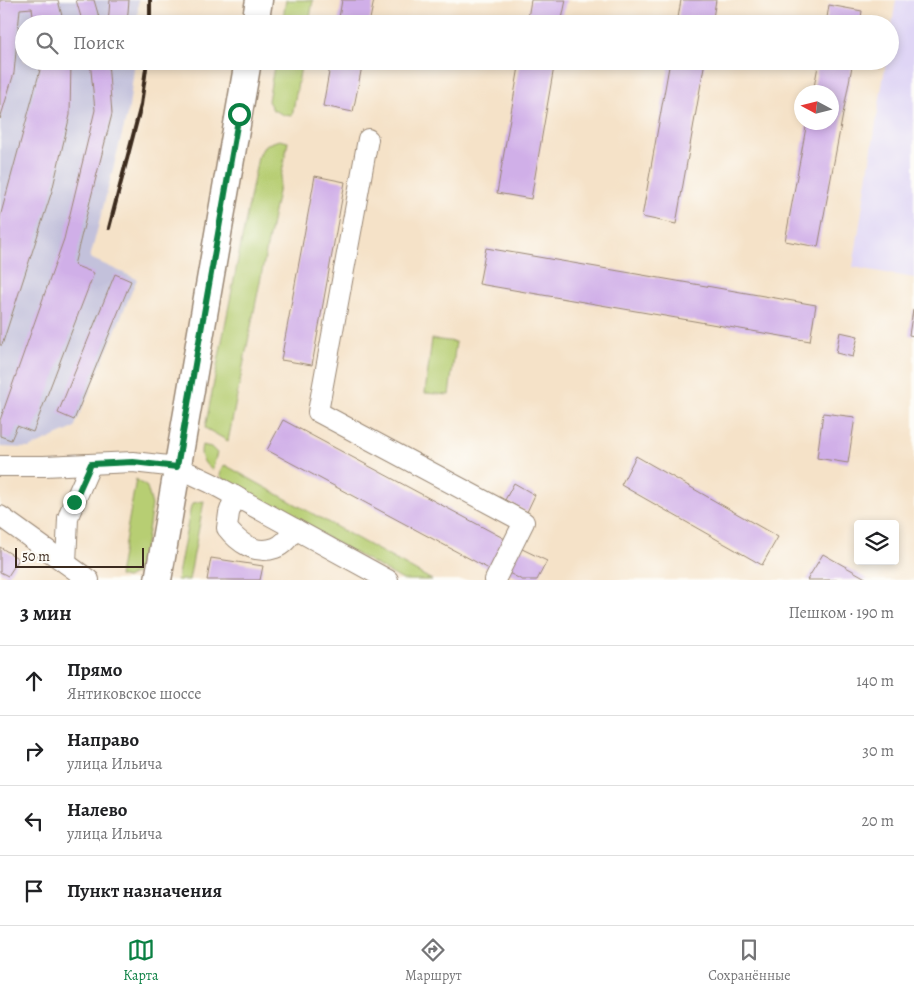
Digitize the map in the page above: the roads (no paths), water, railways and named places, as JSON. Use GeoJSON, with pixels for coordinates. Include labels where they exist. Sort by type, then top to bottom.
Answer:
{"type":"FeatureCollection","features":[{"type":"Feature","properties":{"kind":"main road"},"geometry":{"type":"LineString","coordinates":[[256,15],[259,0]]}},
{"type":"Feature","properties":{"kind":"main road"},"geometry":{"type":"LineString","coordinates":[[158,580],[246,70]]}},
{"type":"Feature","properties":{"kind":"street"},"geometry":{"type":"LineString","coordinates":[[368,139],[318,412],[524,522],[494,580]]}},
{"type":"Feature","properties":{"kind":"street"},"geometry":{"type":"LineString","coordinates":[[0,466],[133,462],[177,467],[211,483],[388,580]]}},
{"type":"Feature","properties":{"kind":"street"},"geometry":{"type":"LineString","coordinates":[[66,563],[68,518],[91,464]]}},
{"type":"Feature","properties":{"kind":"street"},"geometry":{"type":"LineString","coordinates":[[235,496],[228,514],[227,528],[244,545],[260,550],[275,548],[287,539],[295,529]]}},
{"type":"Feature","properties":{"kind":"street"},"geometry":{"type":"LineString","coordinates":[[0,516],[89,580]]}},
{"type":"Feature","properties":{"kind":"railway"},"geometry":{"type":"LineString","coordinates":[[150,0],[150,15]]}},
{"type":"Feature","properties":{"kind":"railway"},"geometry":{"type":"LineString","coordinates":[[109,228],[141,105],[146,70]]}}]}
